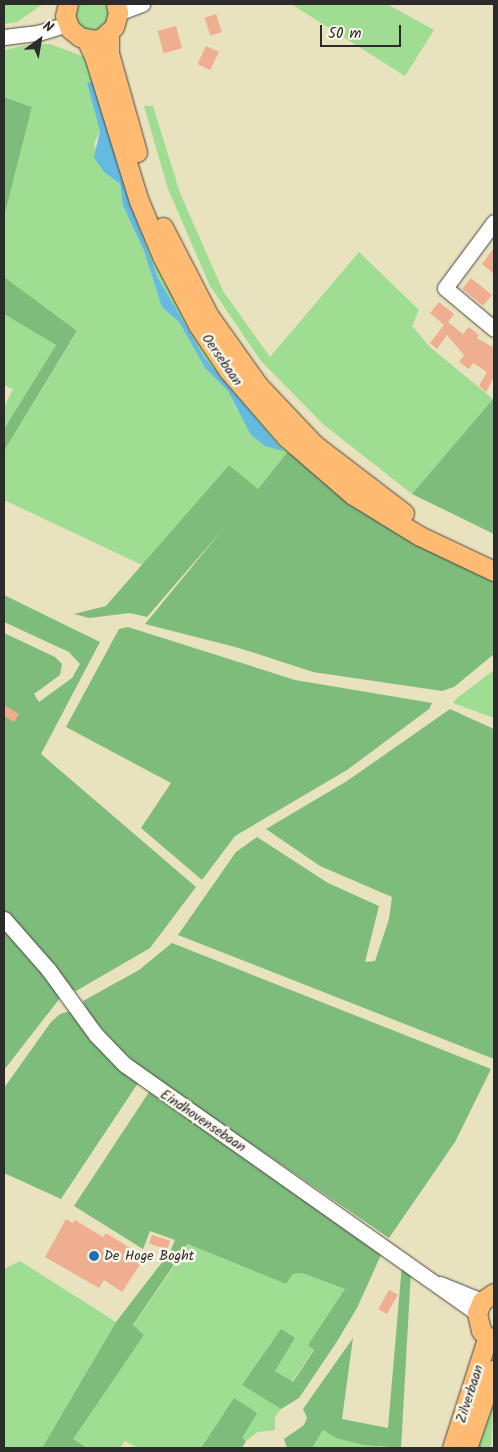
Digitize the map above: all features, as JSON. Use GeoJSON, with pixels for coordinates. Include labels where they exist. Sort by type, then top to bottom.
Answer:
{"type":"FeatureCollection","features":[{"type":"Feature","properties":{"kind":"main road"},"geometry":{"type":"LineString","coordinates":[[67,14],[75,34],[86,40],[102,38],[109,33],[117,8]]}},
{"type":"Feature","properties":{"kind":"main road","name":"Oersebaan"},"geometry":{"type":"LineString","coordinates":[[109,33],[110,53],[159,218],[194,292],[232,352],[285,416],[338,466],[412,519],[494,559]]}},
{"type":"Feature","properties":{"kind":"main road","name":"Oersebaan"},"geometry":{"type":"LineString","coordinates":[[86,40],[94,56],[139,201],[162,256],[198,325],[228,370],[274,425],[346,489],[427,540],[494,571]]}},
{"type":"Feature","properties":{"kind":"main road"},"geometry":{"type":"LineString","coordinates":[[485,1302],[480,1331],[490,1341]]}},
{"type":"Feature","properties":{"kind":"main road","name":"Zilverbaan"},"geometry":{"type":"LineString","coordinates":[[452,1448],[490,1341]]}},
{"type":"Feature","properties":{"kind":"main road","name":"Zilverbaan"},"geometry":{"type":"LineString","coordinates":[[467,1448],[494,1370]]}},
{"type":"Feature","properties":{"kind":"street"},"geometry":{"type":"LineString","coordinates":[[117,8],[142,4]]}},
{"type":"Feature","properties":{"kind":"street"},"geometry":{"type":"LineString","coordinates":[[4,37],[22,33],[67,14]]}},
{"type":"Feature","properties":{"kind":"street"},"geometry":{"type":"LineString","coordinates":[[494,222],[445,288],[494,329]]}},
{"type":"Feature","properties":{"kind":"street","name":"Eindhovensebaan"},"geometry":{"type":"LineString","coordinates":[[4,919],[48,969],[96,1035],[124,1064],[440,1284],[485,1302]]}},
{"type":"Feature","properties":{"kind":"green space"},"geometry":{"type":"Polygon","coordinates":[[[4,4],[43,4],[17,22],[4,24],[4,4]]]}},
{"type":"Feature","properties":{"kind":"green space"},"geometry":{"type":"Polygon","coordinates":[[[75,4],[107,4],[109,10],[106,25],[93,32],[79,28],[73,10],[75,4]]]}},
{"type":"Feature","properties":{"kind":"green space"},"geometry":{"type":"Polygon","coordinates":[[[291,4],[387,4],[434,30],[405,76],[291,4]]]}},
{"type":"Feature","properties":{"kind":"green space"},"geometry":{"type":"Polygon","coordinates":[[[32,44],[50,44],[90,59],[140,213],[289,450],[258,489],[229,465],[142,565],[4,500],[4,451],[77,332],[4,277],[4,217],[32,107],[4,97],[4,50],[32,44]],[[94,82],[100,131],[94,144],[104,172],[120,184],[123,206],[144,251],[162,306],[179,322],[205,368],[228,391],[238,411],[282,451],[204,357],[158,278],[128,197],[94,82]]]}},
{"type":"Feature","properties":{"kind":"green space"},"geometry":{"type":"Polygon","coordinates":[[[4,97],[32,107],[4,217],[4,97]]]}},
{"type":"Feature","properties":{"kind":"green space"},"geometry":{"type":"Polygon","coordinates":[[[144,106],[153,106],[180,193],[223,291],[270,357],[359,252],[419,310],[412,326],[430,347],[493,399],[412,494],[323,424],[261,361],[210,286],[168,189],[144,106]]]}},
{"type":"Feature","properties":{"kind":"green space"},"geometry":{"type":"Polygon","coordinates":[[[4,277],[77,331],[4,451],[4,429],[56,345],[4,314],[4,277]]]}},
{"type":"Feature","properties":{"kind":"green space"},"geometry":{"type":"Polygon","coordinates":[[[4,314],[56,345],[4,429],[4,407],[13,389],[4,385],[4,314]]]}},
{"type":"Feature","properties":{"kind":"green space"},"geometry":{"type":"Polygon","coordinates":[[[494,400],[494,534],[412,494],[494,400]]]}},
{"type":"Feature","properties":{"kind":"green space"},"geometry":{"type":"Polygon","coordinates":[[[289,450],[494,577],[494,654],[454,687],[442,691],[313,672],[239,648],[145,624],[223,529],[147,617],[130,613],[89,618],[74,614],[106,606],[229,465],[258,489],[289,450]]]}},
{"type":"Feature","properties":{"kind":"green space"},"geometry":{"type":"Polygon","coordinates":[[[4,595],[100,642],[41,754],[196,887],[150,948],[76,991],[70,988],[4,915],[4,633],[55,657],[62,664],[60,675],[34,694],[39,702],[72,678],[80,664],[69,652],[4,622],[4,595]]]}},
{"type":"Feature","properties":{"kind":"green space"},"geometry":{"type":"Polygon","coordinates":[[[128,627],[295,680],[432,703],[429,709],[347,770],[235,836],[202,880],[141,828],[171,783],[66,727],[119,629],[128,627]]]}},
{"type":"Feature","properties":{"kind":"green space"},"geometry":{"type":"Polygon","coordinates":[[[494,670],[494,718],[453,703],[457,698],[494,670]]]}},
{"type":"Feature","properties":{"kind":"green space"},"geometry":{"type":"Polygon","coordinates":[[[450,709],[494,729],[494,1059],[178,935],[236,852],[257,837],[328,883],[379,906],[365,962],[375,961],[389,919],[392,897],[320,866],[266,829],[347,781],[450,709]]]}},
{"type":"Feature","properties":{"kind":"green space"},"geometry":{"type":"Polygon","coordinates":[[[4,930],[51,983],[60,998],[4,1070],[4,930]]]}},
{"type":"Feature","properties":{"kind":"green space"},"geometry":{"type":"Polygon","coordinates":[[[172,943],[491,1069],[455,1142],[389,1238],[143,1070],[119,1048],[89,1014],[83,1001],[139,970],[172,943]]]}},
{"type":"Feature","properties":{"kind":"green space"},"geometry":{"type":"Polygon","coordinates":[[[70,1011],[138,1083],[61,1199],[4,1173],[4,1088],[51,1022],[60,1014],[70,1011]]]}},
{"type":"Feature","properties":{"kind":"green space"},"geometry":{"type":"Polygon","coordinates":[[[149,1092],[321,1206],[380,1249],[381,1255],[357,1308],[336,1343],[299,1398],[281,1409],[242,1385],[281,1329],[295,1338],[275,1371],[293,1382],[314,1350],[308,1345],[345,1289],[302,1273],[293,1274],[286,1284],[188,1244],[133,1325],[144,1335],[73,1439],[87,1448],[42,1448],[116,1322],[170,1252],[175,1240],[150,1231],[143,1249],[74,1206],[149,1092]]]}},
{"type":"Feature","properties":{"kind":"green space"},"geometry":{"type":"Polygon","coordinates":[[[189,1244],[286,1284],[293,1274],[302,1273],[345,1289],[309,1345],[314,1349],[292,1382],[275,1371],[295,1338],[242,1385],[281,1409],[275,1417],[275,1430],[258,1432],[246,1441],[242,1439],[234,1399],[201,1448],[138,1448],[125,1441],[120,1448],[87,1448],[72,1439],[144,1335],[133,1326],[189,1244]]]}},
{"type":"Feature","properties":{"kind":"green space"},"geometry":{"type":"Polygon","coordinates":[[[20,1261],[116,1322],[42,1448],[4,1448],[4,1269],[20,1261]]]}},
{"type":"Feature","properties":{"kind":"green space"},"geometry":{"type":"Polygon","coordinates":[[[402,1264],[411,1271],[401,1448],[364,1445],[336,1438],[323,1430],[312,1448],[287,1448],[284,1439],[304,1425],[307,1418],[303,1409],[353,1338],[342,1419],[388,1428],[402,1264]]]}},
{"type":"Feature","properties":{"kind":"green space"},"geometry":{"type":"Polygon","coordinates":[[[494,1391],[491,1448],[470,1448],[494,1391]]]}},
{"type":"Feature","properties":{"kind":"green space"},"geometry":{"type":"Polygon","coordinates":[[[234,1398],[257,1413],[242,1438],[246,1441],[242,1448],[201,1448],[234,1398]]]}},
{"type":"Feature","properties":{"kind":"green space"},"geometry":{"type":"Polygon","coordinates":[[[323,1430],[336,1438],[386,1448],[312,1448],[323,1430]]]}},
{"type":"Feature","properties":{"kind":"water"},"geometry":{"type":"Polygon","coordinates":[[[94,81],[128,197],[158,278],[204,357],[283,451],[265,446],[251,435],[228,391],[205,368],[179,322],[162,307],[144,251],[123,206],[120,184],[104,172],[94,157],[100,131],[87,83],[94,81]]]}},
{"type":"Feature","properties":{"kind":"building"},"geometry":{"type":"Polygon","coordinates":[[[216,14],[222,32],[210,36],[205,18],[216,14]]]}},
{"type":"Feature","properties":{"kind":"building"},"geometry":{"type":"Polygon","coordinates":[[[176,26],[182,48],[164,53],[158,31],[176,26]]]}},
{"type":"Feature","properties":{"kind":"building"},"geometry":{"type":"Polygon","coordinates":[[[206,46],[219,52],[210,70],[198,64],[206,46]]]}},
{"type":"Feature","properties":{"kind":"building"},"geometry":{"type":"Polygon","coordinates":[[[494,248],[494,274],[482,264],[494,248]]]}},
{"type":"Feature","properties":{"kind":"building"},"geometry":{"type":"Polygon","coordinates":[[[471,278],[492,295],[483,306],[462,289],[471,278]]]}},
{"type":"Feature","properties":{"kind":"building"},"geometry":{"type":"Polygon","coordinates":[[[439,302],[454,314],[448,322],[463,334],[469,327],[479,335],[477,338],[494,348],[494,377],[486,392],[479,386],[487,372],[473,363],[469,369],[459,362],[464,355],[447,335],[437,349],[430,343],[444,325],[430,313],[439,302]]]}},
{"type":"Feature","properties":{"kind":"building"},"geometry":{"type":"Polygon","coordinates":[[[4,705],[19,714],[14,722],[4,716],[4,705]]]}},
{"type":"Feature","properties":{"kind":"building","name":"De Hoge Boght"},"geometry":{"type":"Polygon","coordinates":[[[66,1219],[73,1223],[75,1220],[103,1237],[106,1233],[145,1257],[122,1292],[104,1280],[99,1288],[45,1257],[66,1219]]]}},
{"type":"Feature","properties":{"kind":"building"},"geometry":{"type":"Polygon","coordinates":[[[152,1235],[170,1241],[167,1249],[149,1244],[152,1235]]]}},
{"type":"Feature","properties":{"kind":"building"},"geometry":{"type":"Polygon","coordinates":[[[389,1290],[398,1295],[387,1314],[378,1309],[389,1290]]]}},
{"type":"Feature","properties":{"kind":"place","name":"De Hoge Boght"},"geometry":{"type":"Point","coordinates":[94,1256]}}]}
